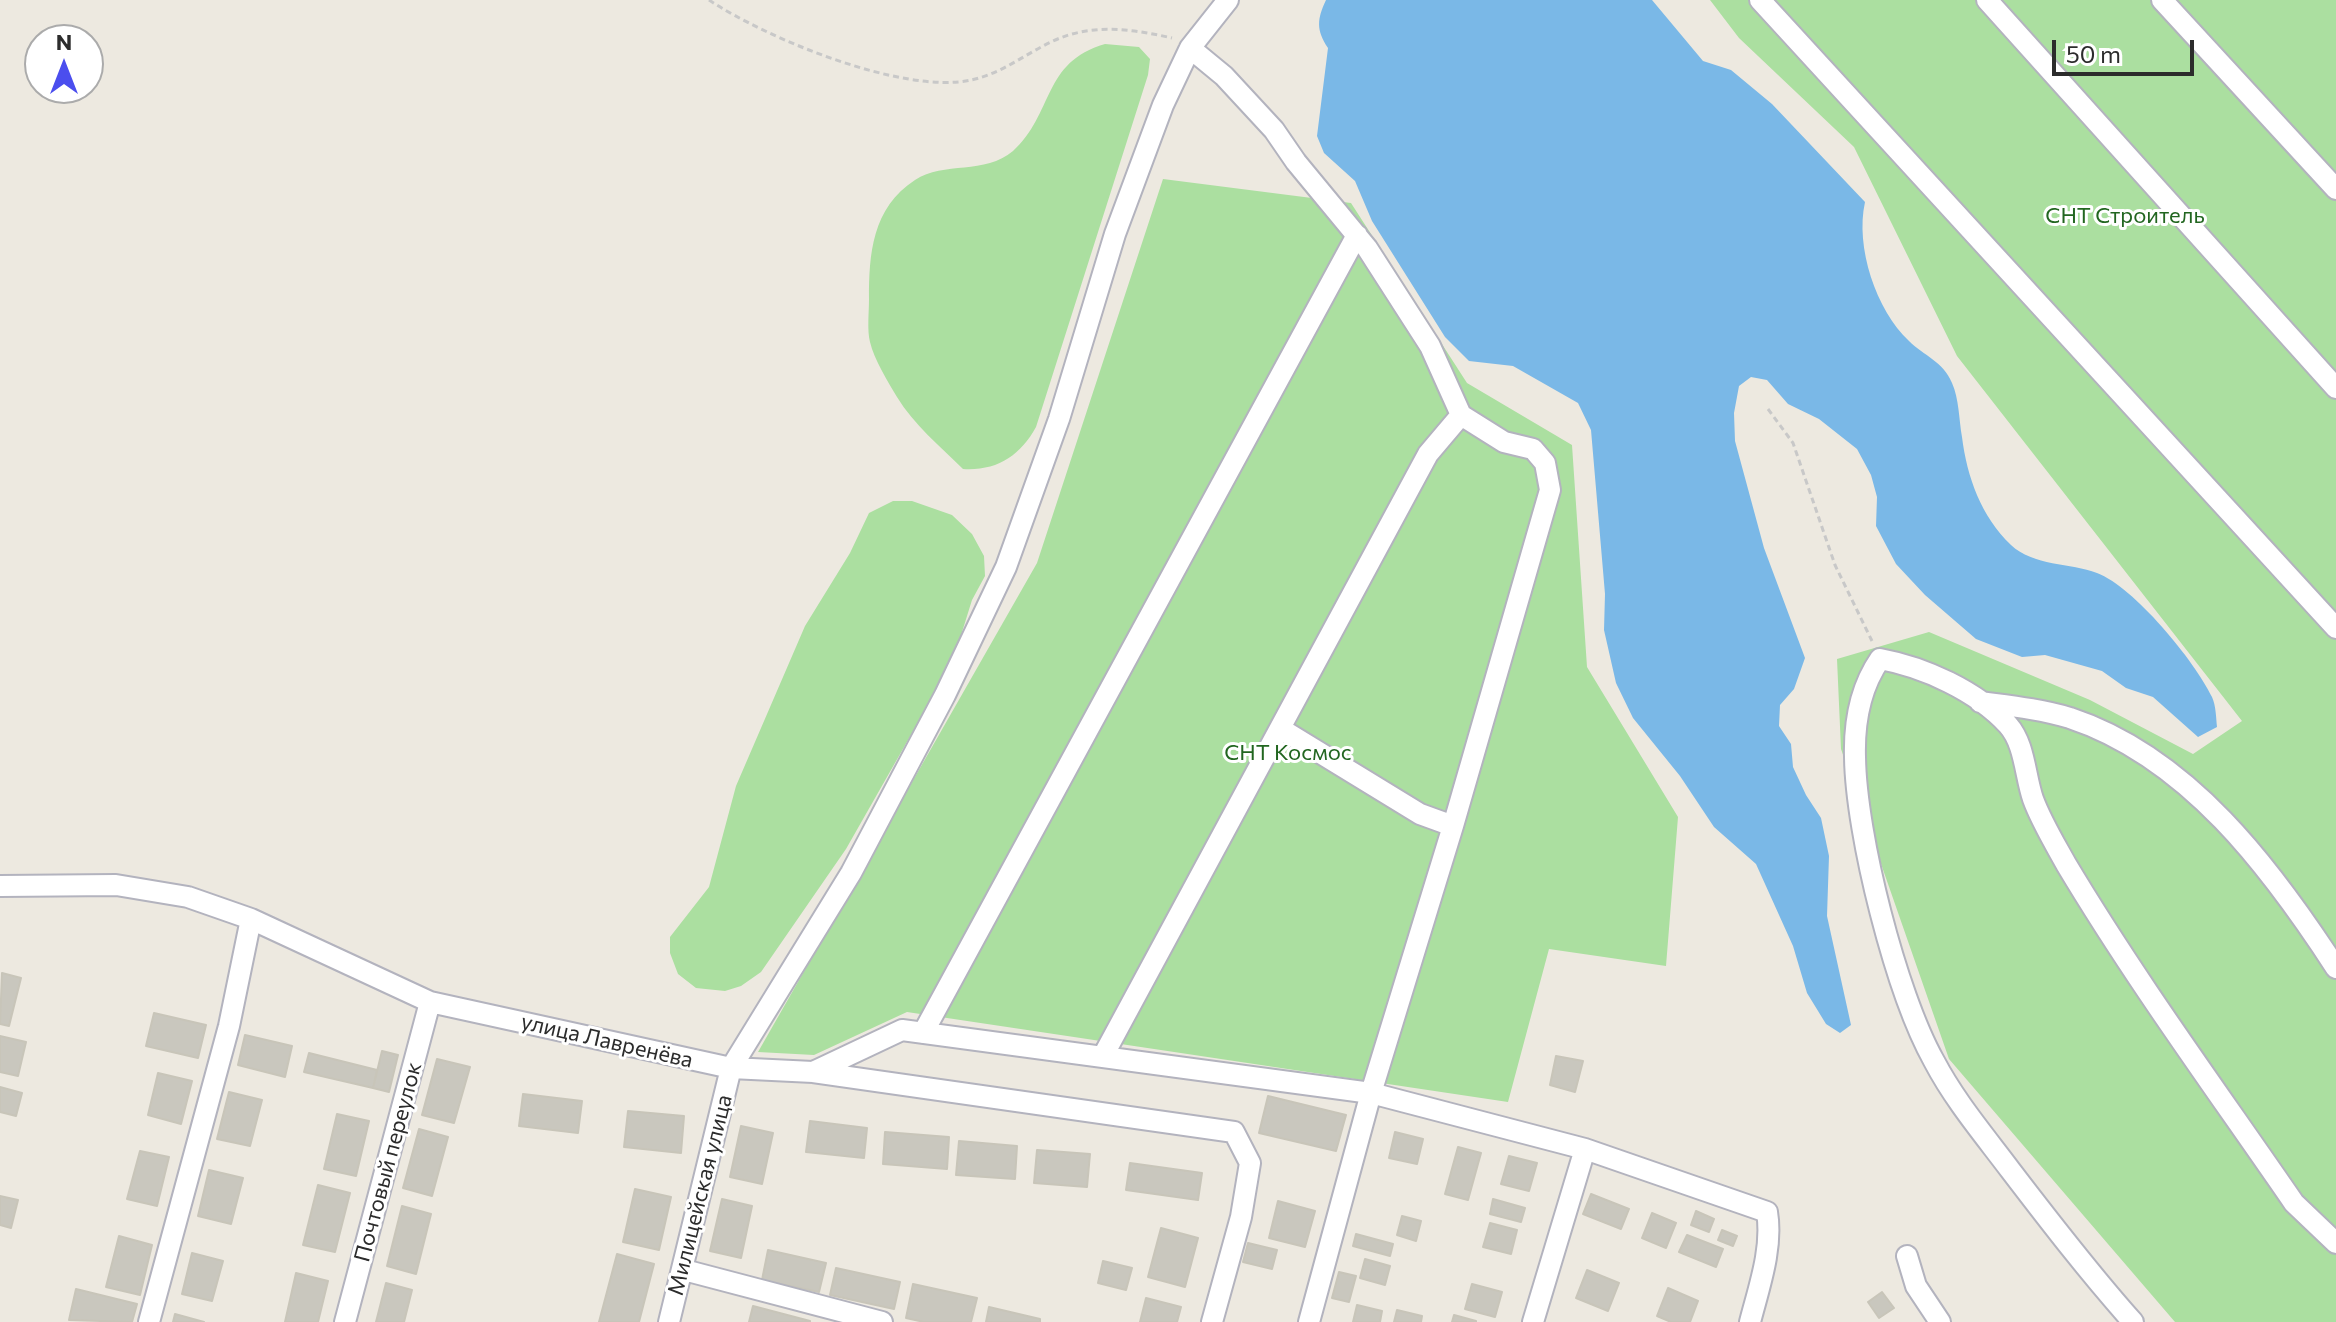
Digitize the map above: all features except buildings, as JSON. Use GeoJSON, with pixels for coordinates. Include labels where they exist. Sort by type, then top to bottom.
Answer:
{"type":"FeatureCollection","features":[{"type":"Feature","properties":{"kind":"street","name":"Милицейская улица"},"geometry":{"type":"LineString","coordinates":[[669,1322],[731,1068],[851,873],[945,695],[1006,567],[1059,419],[1115,234],[1163,105],[1190,48],[1228,0]]}},
{"type":"Feature","properties":{"kind":"street"},"geometry":{"type":"LineString","coordinates":[[1760,0],[2336,628]]}},
{"type":"Feature","properties":{"kind":"street"},"geometry":{"type":"LineString","coordinates":[[1987,0],[2336,388]]}},
{"type":"Feature","properties":{"kind":"street"},"geometry":{"type":"LineString","coordinates":[[2162,0],[2336,189]]}},
{"type":"Feature","properties":{"kind":"street"},"geometry":{"type":"LineString","coordinates":[[1190,48],[1224,76],[1274,130],[1357,235],[1430,346],[1461,415],[1504,442],[1533,449],[1545,463],[1550,490],[1453,826],[1371,1093],[1309,1322]]}},
{"type":"Feature","properties":{"kind":"street"},"geometry":{"type":"LineString","coordinates":[[923,1033],[1357,235]]}},
{"type":"Feature","properties":{"kind":"street"},"geometry":{"type":"LineString","coordinates":[[1103,1056],[1428,454],[1461,415]]}},
{"type":"Feature","properties":{"kind":"street"},"geometry":{"type":"LineString","coordinates":[[2133,1322],[1965,1110],[1933,1061],[1909,1007],[1868,851],[1855,760],[1860,700],[1868,677],[1880,659],[1903,663],[1936,677],[1980,702],[2009,726],[2018,741],[2034,800],[2066,863],[2294,1203],[2336,1243]]}},
{"type":"Feature","properties":{"kind":"street"},"geometry":{"type":"LineString","coordinates":[[1980,702],[2031,708],[2073,719],[2120,741],[2175,776],[2241,840],[2299,911],[2336,968]]}},
{"type":"Feature","properties":{"kind":"street"},"geometry":{"type":"LineString","coordinates":[[1281,729],[1420,814],[1453,826]]}},
{"type":"Feature","properties":{"kind":"street","name":"улица Лавренёва"},"geometry":{"type":"LineString","coordinates":[[0,886],[116,885],[160,890],[251,919],[430,1002],[731,1068],[813,1072],[1234,1132],[1250,1163],[1241,1217],[1212,1322]]}},
{"type":"Feature","properties":{"kind":"street"},"geometry":{"type":"LineString","coordinates":[[149,1322],[229,1026],[251,919]]}},
{"type":"Feature","properties":{"kind":"street","name":"Почтовый переулок"},"geometry":{"type":"LineString","coordinates":[[345,1322],[430,1002]]}},
{"type":"Feature","properties":{"kind":"street"},"geometry":{"type":"LineString","coordinates":[[813,1072],[902,1030],[1371,1093],[1585,1149],[1767,1212],[1770,1229],[1767,1251],[1750,1322]]}},
{"type":"Feature","properties":{"kind":"street"},"geometry":{"type":"LineString","coordinates":[[1533,1322],[1585,1149]]}},
{"type":"Feature","properties":{"kind":"street"},"geometry":{"type":"LineString","coordinates":[[1907,1256],[1916,1286],[1940,1322]]}},
{"type":"Feature","properties":{"kind":"street"},"geometry":{"type":"LineString","coordinates":[[684,1270],[882,1322]]}},
{"type":"Feature","properties":{"kind":"path"},"geometry":{"type":"LineString","coordinates":[[709,0],[807,47],[876,75],[942,84],[997,72],[1054,41],[1084,31],[1128,29],[1172,38],[1190,48]]}},
{"type":"Feature","properties":{"kind":"path"},"geometry":{"type":"LineString","coordinates":[[1768,409],[1793,443],[1835,565],[1880,659]]}},
{"type":"Feature","properties":{"kind":"green space","name":"СНТ Строитель"},"geometry":{"type":"Polygon","coordinates":[[[1710,0],[2336,0],[2336,1322],[2175,1322],[1949,1059],[1841,749],[1837,659],[1929,632],[2090,700],[2193,754],[2242,721],[1957,356],[1854,147],[1739,38],[1710,0]]]}},
{"type":"Feature","properties":{"kind":"green space"},"geometry":{"type":"Polygon","coordinates":[[[1105,44],[1139,47],[1150,59],[1148,75],[1036,427],[1023,446],[1006,460],[986,467],[963,469],[911,417],[872,349],[869,282],[876,233],[890,204],[915,180],[939,171],[990,163],[1013,151],[1026,137],[1059,76],[1070,63],[1085,52],[1105,44]]]}},
{"type":"Feature","properties":{"kind":"green space","name":"СНТ Космос"},"geometry":{"type":"Polygon","coordinates":[[[1163,179],[1351,203],[1467,383],[1572,445],[1587,667],[1678,817],[1666,966],[1549,949],[1508,1102],[907,1012],[814,1055],[758,1052],[1037,563],[1163,179]]]}},
{"type":"Feature","properties":{"kind":"green space"},"geometry":{"type":"Polygon","coordinates":[[[893,501],[912,501],[952,515],[972,534],[984,556],[985,576],[972,600],[953,661],[846,849],[761,972],[741,986],[725,991],[696,988],[678,974],[670,953],[670,937],[709,887],[736,786],[805,626],[850,553],[869,513],[893,501]]]}},
{"type":"Feature","properties":{"kind":"water"},"geometry":{"type":"Polygon","coordinates":[[[1326,0],[1652,0],[1703,61],[1731,70],[1772,104],[1865,202],[1863,238],[1878,295],[1897,328],[1948,375],[1956,395],[1964,452],[1972,481],[1984,509],[2000,534],[2030,557],[2097,573],[2128,593],[2178,646],[2212,697],[2217,727],[2198,737],[2153,697],[2126,688],[2102,671],[2045,655],[2022,657],[1976,639],[1925,595],[1896,564],[1876,526],[1877,497],[1871,475],[1857,449],[1819,419],[1788,404],[1767,380],[1751,377],[1739,386],[1734,413],[1735,441],[1764,548],[1805,658],[1794,689],[1780,705],[1779,726],[1791,744],[1793,767],[1821,818],[1829,856],[1827,916],[1851,1025],[1840,1033],[1826,1024],[1807,993],[1793,946],[1756,864],[1714,827],[1680,776],[1633,718],[1616,683],[1604,630],[1605,594],[1591,430],[1578,403],[1513,366],[1469,361],[1445,337],[1372,221],[1355,181],[1324,153],[1317,136],[1328,48],[1319,24],[1326,0]]]}}]}
